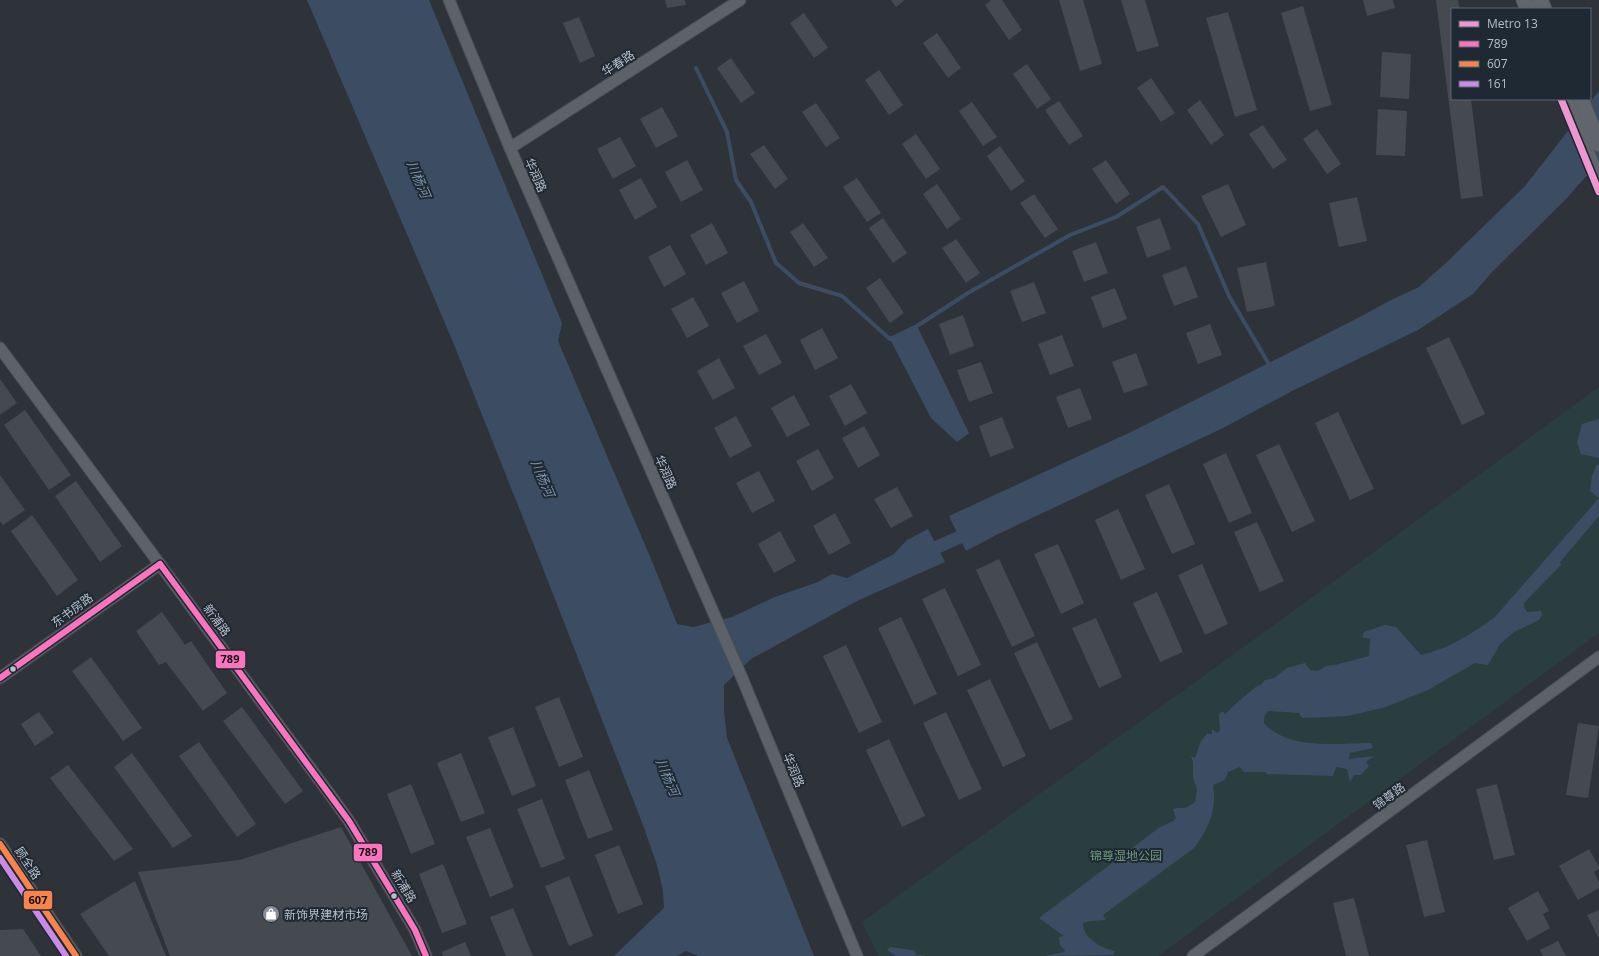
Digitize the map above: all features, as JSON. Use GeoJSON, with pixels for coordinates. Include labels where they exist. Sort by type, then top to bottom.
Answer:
{"type":"FeatureCollection","features":[{"type":"Feature","properties":{"kind":"main road"},"geometry":{"type":"LineString","coordinates":[[1564,100],[1597,177]]}},
{"type":"Feature","properties":{"kind":"main road"},"geometry":{"type":"LineString","coordinates":[[1581,100],[1599,144]]}},
{"type":"Feature","properties":{"kind":"street","name":"华润路"},"geometry":{"type":"LineString","coordinates":[[449,0],[510,148],[742,678],[857,956]]}},
{"type":"Feature","properties":{"kind":"street","name":"华春路"},"geometry":{"type":"LineString","coordinates":[[510,148],[740,0]]}},
{"type":"Feature","properties":{"kind":"street","name":"新浦路"},"geometry":{"type":"LineString","coordinates":[[0,348],[349,821],[415,930],[426,956]]}},
{"type":"Feature","properties":{"kind":"street","name":"东书房路"},"geometry":{"type":"LineString","coordinates":[[0,678],[160,564]]}},
{"type":"Feature","properties":{"kind":"street","name":"锦尊路"},"geometry":{"type":"LineString","coordinates":[[1193,956],[1599,657]]}},
{"type":"Feature","properties":{"kind":"street","name":"顾全路"},"geometry":{"type":"LineString","coordinates":[[0,844],[76,956]]}},
{"type":"Feature","properties":{"kind":"green space","name":"锦尊湿地公园"},"geometry":{"type":"Polygon","coordinates":[[[1599,387],[1599,633],[1158,956],[879,956],[862,922],[1292,612],[1599,387]]]}},
{"type":"Feature","properties":{"kind":"water","name":"川杨河"},"geometry":{"type":"Polygon","coordinates":[[[307,0],[429,0],[562,323],[558,341],[654,566],[677,624],[693,627],[732,617],[775,597],[818,582],[832,574],[847,578],[894,554],[907,540],[928,529],[945,562],[859,600],[751,659],[724,685],[724,711],[727,738],[814,956],[698,956],[686,951],[677,956],[614,956],[664,908],[663,891],[657,865],[643,825],[539,558],[453,342],[307,0]]]}},
{"type":"Feature","properties":{"kind":"water"},"geometry":{"type":"Polygon","coordinates":[[[1599,91],[1599,162],[1565,200],[1492,272],[1473,294],[1418,330],[1292,391],[1223,428],[996,535],[966,551],[949,516],[1133,431],[1419,287],[1525,186],[1599,91]]]}},
{"type":"Feature","properties":{"kind":"water"},"geometry":{"type":"Polygon","coordinates":[[[917,326],[969,433],[957,442],[931,418],[890,339],[917,326]]]}},
{"type":"Feature","properties":{"kind":"water"},"geometry":{"type":"Polygon","coordinates":[[[1599,419],[1599,458],[1581,454],[1577,442],[1582,424],[1599,419]]]}},
{"type":"Feature","properties":{"kind":"water"},"geometry":{"type":"Polygon","coordinates":[[[1597,464],[1599,465],[1599,498],[1590,491],[1592,476],[1597,464]]]}},
{"type":"Feature","properties":{"kind":"water"},"geometry":{"type":"Polygon","coordinates":[[[1599,498],[1599,516],[1560,562],[1561,565],[1524,603],[1524,607],[1527,612],[1541,611],[1542,615],[1539,620],[1514,632],[1500,644],[1488,665],[1475,663],[1428,690],[1386,707],[1348,716],[1302,718],[1299,713],[1269,711],[1265,715],[1264,723],[1274,732],[1286,738],[1300,742],[1314,744],[1371,743],[1373,748],[1350,753],[1349,759],[1374,756],[1366,762],[1369,766],[1361,775],[1354,775],[1350,782],[1347,769],[1336,767],[1333,776],[1244,772],[1240,767],[1228,772],[1225,780],[1213,785],[1214,802],[1211,818],[1204,834],[1194,848],[1103,915],[1106,920],[1083,923],[1086,933],[1090,938],[1099,945],[1115,951],[1113,955],[1045,956],[1064,952],[1065,950],[1060,945],[1059,937],[1064,936],[1039,918],[1160,827],[1173,821],[1176,818],[1173,810],[1176,808],[1186,808],[1195,802],[1197,790],[1193,777],[1193,762],[1191,756],[1195,758],[1201,741],[1207,734],[1212,734],[1212,729],[1217,733],[1220,731],[1219,714],[1221,712],[1225,714],[1257,686],[1261,685],[1265,680],[1274,678],[1287,668],[1305,663],[1310,670],[1318,671],[1326,666],[1369,656],[1370,639],[1362,637],[1364,632],[1385,625],[1396,627],[1421,655],[1450,645],[1477,630],[1494,618],[1599,498]]]}},
{"type":"Feature","properties":{"kind":"water"},"geometry":{"type":"Polygon","coordinates":[[[890,947],[912,950],[915,951],[916,955],[925,956],[896,956],[887,950],[890,947]]]}},
{"type":"Feature","properties":{"kind":"building"},"geometry":{"type":"Polygon","coordinates":[[[665,0],[685,0],[686,5],[667,8],[665,0]]]}},
{"type":"Feature","properties":{"kind":"building"},"geometry":{"type":"Polygon","coordinates":[[[891,0],[905,0],[896,7],[891,0]]]}},
{"type":"Feature","properties":{"kind":"building"},"geometry":{"type":"Polygon","coordinates":[[[991,0],[1002,0],[1022,30],[1009,40],[985,5],[991,0]]]}},
{"type":"Feature","properties":{"kind":"building"},"geometry":{"type":"Polygon","coordinates":[[[1059,0],[1083,0],[1102,64],[1080,71],[1059,0]]]}},
{"type":"Feature","properties":{"kind":"building"},"geometry":{"type":"Polygon","coordinates":[[[1121,0],[1145,0],[1159,46],[1137,52],[1121,0]]]}},
{"type":"Feature","properties":{"kind":"building"},"geometry":{"type":"Polygon","coordinates":[[[1363,0],[1393,0],[1395,8],[1367,16],[1363,0]]]}},
{"type":"Feature","properties":{"kind":"building"},"geometry":{"type":"Polygon","coordinates":[[[1436,0],[1458,0],[1460,8],[1451,8],[1451,100],[1471,100],[1483,196],[1461,199],[1436,0]]]}},
{"type":"Feature","properties":{"kind":"building"},"geometry":{"type":"Polygon","coordinates":[[[1303,6],[1332,105],[1310,111],[1281,13],[1303,6]]]}},
{"type":"Feature","properties":{"kind":"building"},"geometry":{"type":"Polygon","coordinates":[[[1228,12],[1257,110],[1235,117],[1206,18],[1228,12]]]}},
{"type":"Feature","properties":{"kind":"building"},"geometry":{"type":"Polygon","coordinates":[[[804,13],[828,48],[814,58],[790,23],[804,13]]]}},
{"type":"Feature","properties":{"kind":"building"},"geometry":{"type":"Polygon","coordinates":[[[579,17],[595,56],[580,63],[563,23],[579,17]]]}},
{"type":"Feature","properties":{"kind":"building"},"geometry":{"type":"Polygon","coordinates":[[[937,33],[961,68],[948,78],[923,43],[937,33]]]}},
{"type":"Feature","properties":{"kind":"building"},"geometry":{"type":"Polygon","coordinates":[[[1382,52],[1411,54],[1409,99],[1380,97],[1382,52]]]}},
{"type":"Feature","properties":{"kind":"building"},"geometry":{"type":"Polygon","coordinates":[[[731,58],[755,93],[741,103],[717,68],[731,58]]]}},
{"type":"Feature","properties":{"kind":"building"},"geometry":{"type":"Polygon","coordinates":[[[1027,64],[1051,99],[1037,109],[1013,74],[1027,64]]]}},
{"type":"Feature","properties":{"kind":"building"},"geometry":{"type":"Polygon","coordinates":[[[879,70],[903,105],[889,115],[865,80],[879,70]]]}},
{"type":"Feature","properties":{"kind":"building"},"geometry":{"type":"Polygon","coordinates":[[[1151,78],[1175,113],[1161,122],[1137,88],[1151,78]]]}},
{"type":"Feature","properties":{"kind":"building"},"geometry":{"type":"Polygon","coordinates":[[[1200,100],[1224,135],[1211,145],[1187,110],[1200,100]]]}},
{"type":"Feature","properties":{"kind":"building"},"geometry":{"type":"Polygon","coordinates":[[[1059,101],[1083,136],[1069,145],[1045,110],[1059,101]]]}},
{"type":"Feature","properties":{"kind":"building"},"geometry":{"type":"Polygon","coordinates":[[[972,102],[997,137],[983,146],[959,111],[972,102]]]}},
{"type":"Feature","properties":{"kind":"building"},"geometry":{"type":"Polygon","coordinates":[[[816,103],[840,138],[826,147],[802,112],[816,103]]]}},
{"type":"Feature","properties":{"kind":"building"},"geometry":{"type":"Polygon","coordinates":[[[662,107],[678,136],[656,148],[640,119],[662,107]]]}},
{"type":"Feature","properties":{"kind":"building"},"geometry":{"type":"Polygon","coordinates":[[[1378,109],[1407,111],[1405,156],[1376,155],[1378,109]]]}},
{"type":"Feature","properties":{"kind":"building"},"geometry":{"type":"Polygon","coordinates":[[[1263,125],[1287,160],[1273,169],[1249,134],[1263,125]]]}},
{"type":"Feature","properties":{"kind":"building"},"geometry":{"type":"Polygon","coordinates":[[[1317,129],[1341,164],[1327,174],[1303,139],[1317,129]]]}},
{"type":"Feature","properties":{"kind":"building"},"geometry":{"type":"Polygon","coordinates":[[[916,134],[940,169],[926,179],[902,144],[916,134]]]}},
{"type":"Feature","properties":{"kind":"building"},"geometry":{"type":"Polygon","coordinates":[[[620,137],[636,166],[613,179],[597,149],[620,137]]]}},
{"type":"Feature","properties":{"kind":"building"},"geometry":{"type":"Polygon","coordinates":[[[764,145],[788,179],[775,189],[750,154],[764,145]]]}},
{"type":"Feature","properties":{"kind":"building"},"geometry":{"type":"Polygon","coordinates":[[[1000,146],[1025,181],[1011,191],[987,156],[1000,146]]]}},
{"type":"Feature","properties":{"kind":"building"},"geometry":{"type":"Polygon","coordinates":[[[687,160],[703,190],[681,202],[665,172],[687,160]]]}},
{"type":"Feature","properties":{"kind":"building"},"geometry":{"type":"Polygon","coordinates":[[[1106,160],[1130,194],[1116,204],[1092,169],[1106,160]]]}},
{"type":"Feature","properties":{"kind":"building"},"geometry":{"type":"Polygon","coordinates":[[[641,178],[657,207],[635,220],[619,190],[641,178]]]}},
{"type":"Feature","properties":{"kind":"building"},"geometry":{"type":"Polygon","coordinates":[[[857,178],[881,213],[867,222],[843,187],[857,178]]]}},
{"type":"Feature","properties":{"kind":"building"},"geometry":{"type":"Polygon","coordinates":[[[937,184],[961,219],[947,229],[923,194],[937,184]]]}},
{"type":"Feature","properties":{"kind":"building"},"geometry":{"type":"Polygon","coordinates":[[[1228,184],[1246,225],[1221,237],[1201,196],[1228,184]]]}},
{"type":"Feature","properties":{"kind":"building"},"geometry":{"type":"Polygon","coordinates":[[[1034,194],[1058,229],[1045,238],[1020,203],[1034,194]]]}},
{"type":"Feature","properties":{"kind":"building"},"geometry":{"type":"Polygon","coordinates":[[[1357,197],[1367,241],[1339,247],[1329,203],[1357,197]]]}},
{"type":"Feature","properties":{"kind":"building"},"geometry":{"type":"Polygon","coordinates":[[[883,218],[907,253],[893,263],[869,228],[883,218]]]}},
{"type":"Feature","properties":{"kind":"building"},"geometry":{"type":"Polygon","coordinates":[[[1160,218],[1171,249],[1147,258],[1136,227],[1160,218]]]}},
{"type":"Feature","properties":{"kind":"building"},"geometry":{"type":"Polygon","coordinates":[[[712,223],[728,253],[706,265],[690,235],[712,223]]]}},
{"type":"Feature","properties":{"kind":"building"},"geometry":{"type":"Polygon","coordinates":[[[803,223],[828,258],[814,267],[790,232],[803,223]]]}},
{"type":"Feature","properties":{"kind":"building"},"geometry":{"type":"Polygon","coordinates":[[[956,239],[980,273],[966,283],[942,248],[956,239]]]}},
{"type":"Feature","properties":{"kind":"building"},"geometry":{"type":"Polygon","coordinates":[[[1096,242],[1108,273],[1084,282],[1072,251],[1096,242]]]}},
{"type":"Feature","properties":{"kind":"building"},"geometry":{"type":"Polygon","coordinates":[[[670,245],[686,274],[664,287],[648,257],[670,245]]]}},
{"type":"Feature","properties":{"kind":"building"},"geometry":{"type":"Polygon","coordinates":[[[1266,262],[1275,306],[1247,312],[1237,268],[1266,262]]]}},
{"type":"Feature","properties":{"kind":"building"},"geometry":{"type":"Polygon","coordinates":[[[1186,266],[1198,297],[1174,306],[1162,275],[1186,266]]]}},
{"type":"Feature","properties":{"kind":"building"},"geometry":{"type":"Polygon","coordinates":[[[880,278],[904,313],[890,323],[866,288],[880,278]]]}},
{"type":"Feature","properties":{"kind":"building"},"geometry":{"type":"Polygon","coordinates":[[[744,281],[759,311],[737,323],[721,293],[744,281]]]}},
{"type":"Feature","properties":{"kind":"building"},"geometry":{"type":"Polygon","coordinates":[[[1034,282],[1046,313],[1022,322],[1010,291],[1034,282]]]}},
{"type":"Feature","properties":{"kind":"building"},"geometry":{"type":"Polygon","coordinates":[[[1115,288],[1127,319],[1103,328],[1091,297],[1115,288]]]}},
{"type":"Feature","properties":{"kind":"building"},"geometry":{"type":"Polygon","coordinates":[[[693,297],[709,326],[687,338],[671,309],[693,297]]]}},
{"type":"Feature","properties":{"kind":"building"},"geometry":{"type":"Polygon","coordinates":[[[963,315],[974,346],[950,355],[939,324],[963,315]]]}},
{"type":"Feature","properties":{"kind":"building"},"geometry":{"type":"Polygon","coordinates":[[[1210,324],[1222,355],[1198,364],[1186,333],[1210,324]]]}},
{"type":"Feature","properties":{"kind":"building"},"geometry":{"type":"Polygon","coordinates":[[[822,328],[838,358],[815,370],[800,340],[822,328]]]}},
{"type":"Feature","properties":{"kind":"building"},"geometry":{"type":"Polygon","coordinates":[[[766,334],[782,363],[759,375],[743,346],[766,334]]]}},
{"type":"Feature","properties":{"kind":"building"},"geometry":{"type":"Polygon","coordinates":[[[1062,335],[1074,366],[1050,375],[1038,344],[1062,335]]]}},
{"type":"Feature","properties":{"kind":"building"},"geometry":{"type":"Polygon","coordinates":[[[1449,337],[1485,414],[1462,425],[1426,348],[1449,337]]]}},
{"type":"Feature","properties":{"kind":"building"},"geometry":{"type":"Polygon","coordinates":[[[1136,353],[1148,385],[1124,393],[1112,362],[1136,353]]]}},
{"type":"Feature","properties":{"kind":"building"},"geometry":{"type":"Polygon","coordinates":[[[719,358],[735,388],[713,400],[697,371],[719,358]]]}},
{"type":"Feature","properties":{"kind":"building"},"geometry":{"type":"Polygon","coordinates":[[[981,362],[993,393],[969,402],[957,370],[981,362]]]}},
{"type":"Feature","properties":{"kind":"building"},"geometry":{"type":"Polygon","coordinates":[[[0,379],[17,403],[0,415],[0,379]]]}},
{"type":"Feature","properties":{"kind":"building"},"geometry":{"type":"Polygon","coordinates":[[[851,384],[867,413],[845,426],[829,396],[851,384]]]}},
{"type":"Feature","properties":{"kind":"building"},"geometry":{"type":"Polygon","coordinates":[[[1080,388],[1092,419],[1068,428],[1056,397],[1080,388]]]}},
{"type":"Feature","properties":{"kind":"building"},"geometry":{"type":"Polygon","coordinates":[[[794,395],[810,425],[787,437],[771,408],[794,395]]]}},
{"type":"Feature","properties":{"kind":"building"},"geometry":{"type":"Polygon","coordinates":[[[25,410],[71,475],[49,490],[4,425],[25,410]]]}},
{"type":"Feature","properties":{"kind":"building"},"geometry":{"type":"Polygon","coordinates":[[[1338,412],[1374,489],[1350,500],[1315,423],[1338,412]]]}},
{"type":"Feature","properties":{"kind":"building"},"geometry":{"type":"Polygon","coordinates":[[[736,416],[752,446],[730,458],[714,428],[736,416]]]}},
{"type":"Feature","properties":{"kind":"building"},"geometry":{"type":"Polygon","coordinates":[[[1002,417],[1014,448],[990,457],[979,426],[1002,417]]]}},
{"type":"Feature","properties":{"kind":"building"},"geometry":{"type":"Polygon","coordinates":[[[864,426],[880,455],[858,468],[842,438],[864,426]]]}},
{"type":"Feature","properties":{"kind":"building"},"geometry":{"type":"Polygon","coordinates":[[[1279,444],[1315,521],[1292,532],[1256,455],[1279,444]]]}},
{"type":"Feature","properties":{"kind":"building"},"geometry":{"type":"Polygon","coordinates":[[[818,449],[834,478],[812,491],[796,461],[818,449]]]}},
{"type":"Feature","properties":{"kind":"building"},"geometry":{"type":"Polygon","coordinates":[[[1226,453],[1252,513],[1229,523],[1203,464],[1226,453]]]}},
{"type":"Feature","properties":{"kind":"building"},"geometry":{"type":"Polygon","coordinates":[[[759,471],[775,501],[752,513],[736,483],[759,471]]]}},
{"type":"Feature","properties":{"kind":"building"},"geometry":{"type":"Polygon","coordinates":[[[0,475],[25,510],[3,525],[0,521],[0,475]]]}},
{"type":"Feature","properties":{"kind":"building"},"geometry":{"type":"Polygon","coordinates":[[[76,481],[122,546],[100,562],[55,496],[76,481]]]}},
{"type":"Feature","properties":{"kind":"building"},"geometry":{"type":"Polygon","coordinates":[[[1169,484],[1195,544],[1172,554],[1145,495],[1169,484]]]}},
{"type":"Feature","properties":{"kind":"building"},"geometry":{"type":"Polygon","coordinates":[[[897,487],[913,516],[891,528],[874,499],[897,487]]]}},
{"type":"Feature","properties":{"kind":"building"},"geometry":{"type":"Polygon","coordinates":[[[1118,509],[1145,569],[1121,580],[1095,520],[1118,509]]]}},
{"type":"Feature","properties":{"kind":"building"},"geometry":{"type":"Polygon","coordinates":[[[835,513],[851,543],[829,555],[813,526],[835,513]]]}},
{"type":"Feature","properties":{"kind":"building"},"geometry":{"type":"Polygon","coordinates":[[[32,515],[78,580],[57,596],[11,531],[32,515]]]}},
{"type":"Feature","properties":{"kind":"building"},"geometry":{"type":"Polygon","coordinates":[[[1257,522],[1284,581],[1260,592],[1234,532],[1257,522]]]}},
{"type":"Feature","properties":{"kind":"building"},"geometry":{"type":"Polygon","coordinates":[[[780,531],[796,561],[774,573],[758,544],[780,531]]]}},
{"type":"Feature","properties":{"kind":"building"},"geometry":{"type":"Polygon","coordinates":[[[1058,544],[1084,603],[1061,614],[1034,554],[1058,544]]]}},
{"type":"Feature","properties":{"kind":"building"},"geometry":{"type":"Polygon","coordinates":[[[999,559],[1035,636],[1012,647],[976,570],[999,559]]]}},
{"type":"Feature","properties":{"kind":"building"},"geometry":{"type":"Polygon","coordinates":[[[1202,564],[1228,624],[1205,635],[1178,575],[1202,564]]]}},
{"type":"Feature","properties":{"kind":"building"},"geometry":{"type":"Polygon","coordinates":[[[945,588],[981,665],[958,676],[922,599],[945,588]]]}},
{"type":"Feature","properties":{"kind":"building"},"geometry":{"type":"Polygon","coordinates":[[[1157,592],[1183,652],[1160,662],[1133,603],[1157,592]]]}},
{"type":"Feature","properties":{"kind":"building"},"geometry":{"type":"Polygon","coordinates":[[[162,612],[185,645],[191,641],[227,693],[203,711],[166,662],[159,665],[136,631],[162,612]]]}},
{"type":"Feature","properties":{"kind":"building"},"geometry":{"type":"Polygon","coordinates":[[[901,617],[937,694],[914,705],[878,628],[901,617]]]}},
{"type":"Feature","properties":{"kind":"building"},"geometry":{"type":"Polygon","coordinates":[[[1096,618],[1122,677],[1099,688],[1072,628],[1096,618]]]}},
{"type":"Feature","properties":{"kind":"building"},"geometry":{"type":"Polygon","coordinates":[[[1037,642],[1073,719],[1050,730],[1014,653],[1037,642]]]}},
{"type":"Feature","properties":{"kind":"building"},"geometry":{"type":"Polygon","coordinates":[[[846,645],[882,722],[859,733],[823,656],[846,645]]]}},
{"type":"Feature","properties":{"kind":"building"},"geometry":{"type":"Polygon","coordinates":[[[91,657],[142,728],[123,741],[72,671],[91,657]]]}},
{"type":"Feature","properties":{"kind":"building"},"geometry":{"type":"Polygon","coordinates":[[[990,679],[1026,756],[1003,767],[967,690],[990,679]]]}},
{"type":"Feature","properties":{"kind":"building"},"geometry":{"type":"Polygon","coordinates":[[[559,697],[583,757],[559,767],[535,707],[559,697]]]}},
{"type":"Feature","properties":{"kind":"building"},"geometry":{"type":"Polygon","coordinates":[[[242,707],[303,791],[285,804],[223,721],[242,707]]]}},
{"type":"Feature","properties":{"kind":"building"},"geometry":{"type":"Polygon","coordinates":[[[39,712],[54,733],[35,746],[21,724],[39,712]]]}},
{"type":"Feature","properties":{"kind":"building"},"geometry":{"type":"Polygon","coordinates":[[[946,712],[982,789],[959,800],[923,723],[946,712]]]}},
{"type":"Feature","properties":{"kind":"building"},"geometry":{"type":"Polygon","coordinates":[[[1578,723],[1599,726],[1588,798],[1566,795],[1578,723]]]}},
{"type":"Feature","properties":{"kind":"building"},"geometry":{"type":"Polygon","coordinates":[[[513,727],[536,786],[512,796],[488,737],[513,727]]]}},
{"type":"Feature","properties":{"kind":"building"},"geometry":{"type":"Polygon","coordinates":[[[889,739],[925,816],[902,827],[866,750],[889,739]]]}},
{"type":"Feature","properties":{"kind":"building"},"geometry":{"type":"Polygon","coordinates":[[[199,742],[256,824],[237,837],[179,756],[199,742]]]}},
{"type":"Feature","properties":{"kind":"building"},"geometry":{"type":"Polygon","coordinates":[[[132,753],[192,836],[173,848],[114,767],[132,753]]]}},
{"type":"Feature","properties":{"kind":"building"},"geometry":{"type":"Polygon","coordinates":[[[461,753],[485,813],[461,822],[437,763],[461,753]]]}},
{"type":"Feature","properties":{"kind":"building"},"geometry":{"type":"Polygon","coordinates":[[[68,765],[133,849],[114,861],[50,778],[68,765]]]}},
{"type":"Feature","properties":{"kind":"building"},"geometry":{"type":"Polygon","coordinates":[[[589,770],[613,830],[588,839],[565,780],[589,770]]]}},
{"type":"Feature","properties":{"kind":"building"},"geometry":{"type":"Polygon","coordinates":[[[411,784],[435,844],[411,854],[387,794],[411,784]]]}},
{"type":"Feature","properties":{"kind":"building"},"geometry":{"type":"Polygon","coordinates":[[[1497,784],[1515,855],[1494,860],[1476,789],[1497,784]]]}},
{"type":"Feature","properties":{"kind":"building"},"geometry":{"type":"Polygon","coordinates":[[[542,799],[565,859],[541,868],[517,809],[542,799]]]}},
{"type":"Feature","properties":{"kind":"building","name":"新饰界建材市场"},"geometry":{"type":"Polygon","coordinates":[[[341,827],[412,956],[170,956],[138,872],[240,860],[341,827]]]}},
{"type":"Feature","properties":{"kind":"building"},"geometry":{"type":"Polygon","coordinates":[[[490,828],[514,887],[490,897],[466,837],[490,828]]]}},
{"type":"Feature","properties":{"kind":"building"},"geometry":{"type":"Polygon","coordinates":[[[1427,840],[1445,912],[1424,917],[1406,845],[1427,840]]]}},
{"type":"Feature","properties":{"kind":"building"},"geometry":{"type":"Polygon","coordinates":[[[619,845],[643,904],[618,914],[595,855],[619,845]]]}},
{"type":"Feature","properties":{"kind":"building"},"geometry":{"type":"Polygon","coordinates":[[[1589,849],[1599,867],[1599,869],[1594,872],[1599,882],[1599,888],[1578,900],[1559,866],[1589,849]]]}},
{"type":"Feature","properties":{"kind":"building"},"geometry":{"type":"Polygon","coordinates":[[[443,864],[467,924],[442,933],[419,874],[443,864]]]}},
{"type":"Feature","properties":{"kind":"building"},"geometry":{"type":"Polygon","coordinates":[[[569,876],[593,936],[569,946],[545,886],[569,876]]]}},
{"type":"Feature","properties":{"kind":"building"},"geometry":{"type":"Polygon","coordinates":[[[135,881],[166,956],[109,956],[80,914],[135,881]]]}},
{"type":"Feature","properties":{"kind":"building"},"geometry":{"type":"Polygon","coordinates":[[[1538,891],[1549,911],[1543,914],[1550,928],[1527,941],[1508,908],[1538,891]]]}},
{"type":"Feature","properties":{"kind":"building"},"geometry":{"type":"Polygon","coordinates":[[[1354,898],[1369,956],[1346,956],[1333,903],[1354,898]]]}},
{"type":"Feature","properties":{"kind":"building"},"geometry":{"type":"Polygon","coordinates":[[[513,908],[533,956],[506,956],[490,917],[513,908]]]}},
{"type":"Feature","properties":{"kind":"building"},"geometry":{"type":"Polygon","coordinates":[[[1599,910],[1599,939],[1587,915],[1599,910]]]}},
{"type":"Feature","properties":{"kind":"building"},"geometry":{"type":"Polygon","coordinates":[[[23,929],[41,956],[0,956],[0,930],[23,929]]]}},
{"type":"Feature","properties":{"kind":"building"},"geometry":{"type":"Polygon","coordinates":[[[1558,941],[1566,956],[1543,956],[1540,950],[1558,941]]]}},
{"type":"Feature","properties":{"kind":"building"},"geometry":{"type":"Polygon","coordinates":[[[465,942],[471,956],[443,956],[442,952],[465,942]]]}},
{"type":"Feature","properties":{"kind":"waterway"},"geometry":{"type":"LineString","coordinates":[[696,68],[727,132],[736,180],[751,202],[776,263],[799,283],[842,296],[890,339],[917,326],[968,293],[1070,235],[1116,217],[1163,187],[1198,224],[1229,296],[1270,366]]}},
{"type":"Feature","properties":{"kind":"waterway"},"geometry":{"type":"LineString","coordinates":[[922,554],[975,530]]}},
{"type":"Feature","properties":{"kind":"metro line","name":"13"},"geometry":{"type":"LineString","coordinates":[[1561,100],[1599,192]]}},
{"type":"Feature","properties":{"kind":"transit line","name":"789"},"geometry":{"type":"LineString","coordinates":[[160,564],[349,821],[415,930],[426,956]]}},
{"type":"Feature","properties":{"kind":"transit line","name":"789"},"geometry":{"type":"LineString","coordinates":[[0,678],[160,564]]}},
{"type":"Feature","properties":{"kind":"transit line","name":"607"},"geometry":{"type":"LineString","coordinates":[[0,844],[76,956]]}},
{"type":"Feature","properties":{"kind":"transit line","name":"161"},"geometry":{"type":"LineString","coordinates":[[0,858],[66,956]]}},
{"type":"Feature","properties":{"kind":"place","name":"新饰界建材市场"},"geometry":{"type":"Point","coordinates":[271,914]}}]}
